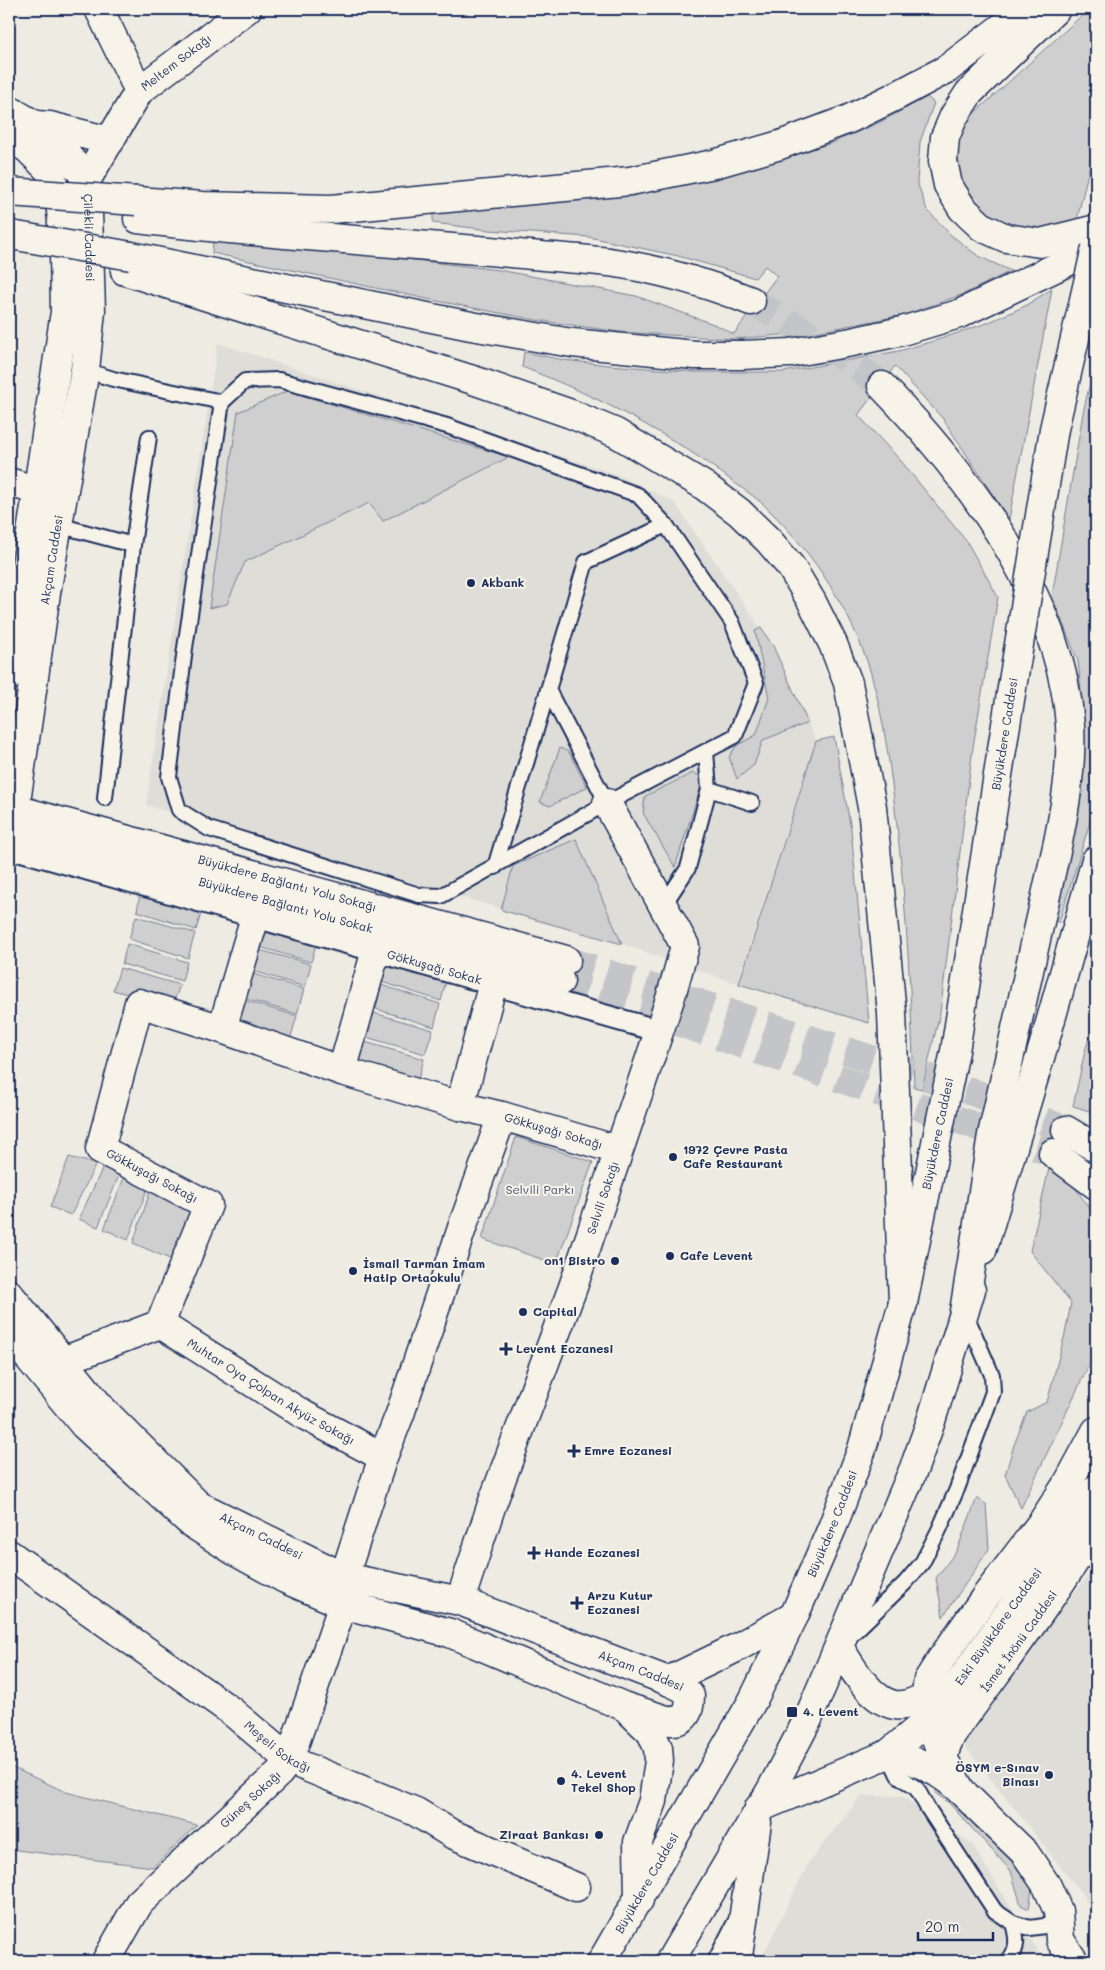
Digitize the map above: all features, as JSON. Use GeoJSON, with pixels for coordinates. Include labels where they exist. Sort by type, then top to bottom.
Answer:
{"type":"FeatureCollection","features":[{"type":"Feature","properties":{"kind":"main road"},"geometry":{"type":"LineString","coordinates":[[99,9],[139,91]]}},
{"type":"Feature","properties":{"kind":"main road","name":"Meltem Sokağı"},"geometry":{"type":"LineString","coordinates":[[87,179],[139,91],[247,9]]}},
{"type":"Feature","properties":{"kind":"main road"},"geometry":{"type":"LineString","coordinates":[[9,193],[45,202],[133,209],[203,206],[331,209],[630,180],[714,164],[780,145],[849,119],[947,68],[1026,9]]}},
{"type":"Feature","properties":{"kind":"main road"},"geometry":{"type":"LineString","coordinates":[[1056,9],[969,93],[954,116],[945,137],[943,161],[948,185],[962,208],[982,227],[1006,238],[1040,243],[1096,229]]}},
{"type":"Feature","properties":{"kind":"main road","name":"Çilekli Caddesi"},"geometry":{"type":"LineString","coordinates":[[9,110],[35,125],[54,140],[87,179],[78,311]]}},
{"type":"Feature","properties":{"kind":"main road"},"geometry":{"type":"LineString","coordinates":[[35,125],[50,126],[110,141]]}},
{"type":"Feature","properties":{"kind":"main road","name":"Çilekli Caddesi"},"geometry":{"type":"LineString","coordinates":[[9,137],[28,149],[50,171],[61,210],[64,250],[78,311]]}},
{"type":"Feature","properties":{"kind":"main road"},"geometry":{"type":"LineString","coordinates":[[133,209],[191,225],[610,262],[689,279],[751,301]]}},
{"type":"Feature","properties":{"kind":"main road"},"geometry":{"type":"LineString","coordinates":[[10,235],[128,264],[471,326],[572,343],[632,350],[704,355],[790,353],[902,331],[959,314],[1096,248]]}},
{"type":"Feature","properties":{"kind":"main road","name":"Büyükdere Caddesi"},"geometry":{"type":"LineString","coordinates":[[602,1961],[753,1700],[794,1616],[832,1528],[862,1449],[903,1303],[955,1051],[1054,429],[1096,248]]}},
{"type":"Feature","properties":{"kind":"main road"},"geometry":{"type":"LineString","coordinates":[[128,264],[473,380],[571,414],[616,433],[703,485],[739,512],[791,567],[812,602],[833,644],[848,683],[872,807],[892,1013],[903,1303]]}},
{"type":"Feature","properties":{"kind":"main road","name":"Akçam Caddesi"},"geometry":{"type":"LineString","coordinates":[[11,830],[46,593],[85,370],[78,311]]}},
{"type":"Feature","properties":{"kind":"main road","name":"Akçam Caddesi"},"geometry":{"type":"LineString","coordinates":[[9,676],[38,491],[78,311]]}},
{"type":"Feature","properties":{"kind":"main road"},"geometry":{"type":"LineString","coordinates":[[882,386],[947,458],[976,498],[1018,564],[1047,624],[1067,699],[1070,725],[1068,793],[992,1135],[964,1312]]}},
{"type":"Feature","properties":{"kind":"main road"},"geometry":{"type":"LineString","coordinates":[[9,482],[38,491]]}},
{"type":"Feature","properties":{"kind":"main road","name":"Selvili Sokağı"},"geometry":{"type":"LineString","coordinates":[[450,1633],[491,1506],[573,1287],[659,1030],[685,946],[607,803]]}},
{"type":"Feature","properties":{"kind":"main road","name":"Büyükdere Bağlantı Yolu Sokak"},"geometry":{"type":"LineString","coordinates":[[11,830],[563,970]]}},
{"type":"Feature","properties":{"kind":"main road"},"geometry":{"type":"LineString","coordinates":[[670,1961],[759,1808],[808,1719],[914,1468],[931,1421],[1044,1044],[1088,905],[1096,860]]}},
{"type":"Feature","properties":{"kind":"main road"},"geometry":{"type":"LineString","coordinates":[[222,1029],[255,917]]}},
{"type":"Feature","properties":{"kind":"main road"},"geometry":{"type":"LineString","coordinates":[[342,1071],[376,950]]}},
{"type":"Feature","properties":{"kind":"main road"},"geometry":{"type":"LineString","coordinates":[[460,1106],[494,983]]}},
{"type":"Feature","properties":{"kind":"main road","name":"Gökkuşağı Sokağı"},"geometry":{"type":"LineString","coordinates":[[160,1324],[208,1205],[100,1149],[139,1003],[222,1029],[342,1071],[618,1150]]}},
{"type":"Feature","properties":{"kind":"main road"},"geometry":{"type":"LineString","coordinates":[[344,1577],[383,1457],[400,1414],[464,1222],[502,1116]]}},
{"type":"Feature","properties":{"kind":"main road"},"geometry":{"type":"LineString","coordinates":[[1060,1142],[1096,1133]]}},
{"type":"Feature","properties":{"kind":"main road"},"geometry":{"type":"LineString","coordinates":[[1060,1142],[1096,1148]]}},
{"type":"Feature","properties":{"kind":"main road"},"geometry":{"type":"LineString","coordinates":[[1060,1142],[1096,1185]]}},
{"type":"Feature","properties":{"kind":"main road","name":"Akçam Caddesi"},"geometry":{"type":"LineString","coordinates":[[9,1294],[102,1409],[198,1504],[344,1577],[460,1601],[668,1681],[683,1688],[690,1696],[690,1707],[686,1716],[678,1722],[670,1721],[623,1706],[450,1633],[342,1604],[285,1579],[236,1552],[191,1522],[84,1425],[9,1334]]}},
{"type":"Feature","properties":{"kind":"main road"},"geometry":{"type":"LineString","coordinates":[[63,1361],[160,1324]]}},
{"type":"Feature","properties":{"kind":"main road","name":"Muhtar Oya Çolpan Akyüz Sokağı"},"geometry":{"type":"LineString","coordinates":[[160,1324],[304,1415],[383,1457]]}},
{"type":"Feature","properties":{"kind":"main road"},"geometry":{"type":"LineString","coordinates":[[961,1791],[943,1758],[927,1708],[928,1680],[942,1658],[1043,1521],[1069,1481],[1096,1431]]}},
{"type":"Feature","properties":{"kind":"main road","name":"Eski Büyükdere Caddesi"},"geometry":{"type":"LineString","coordinates":[[759,1808],[888,1754],[927,1708],[939,1711],[1096,1489]]}},
{"type":"Feature","properties":{"kind":"main road","name":"İsmet İnönü Caddesi"},"geometry":{"type":"LineString","coordinates":[[943,1758],[952,1734],[1012,1652],[1089,1557],[1096,1527]]}},
{"type":"Feature","properties":{"kind":"main road","name":"Meşeli Sokağı"},"geometry":{"type":"LineString","coordinates":[[9,1554],[231,1711],[289,1760],[416,1812],[452,1834],[576,1888]]}},
{"type":"Feature","properties":{"kind":"main road","name":"Güneş Sokağı"},"geometry":{"type":"LineString","coordinates":[[106,1961],[140,1903],[272,1780],[289,1760],[342,1604],[344,1577]]}},
{"type":"Feature","properties":{"kind":"main road"},"geometry":{"type":"LineString","coordinates":[[668,1681],[736,1648],[794,1616]]}},
{"type":"Feature","properties":{"kind":"main road"},"geometry":{"type":"LineString","coordinates":[[838,1647],[866,1688],[894,1705],[909,1704],[927,1708]]}},
{"type":"Feature","properties":{"kind":"main road"},"geometry":{"type":"LineString","coordinates":[[623,1706],[651,1732],[658,1748],[659,1761],[653,1801],[638,1842],[639,1900]]}},
{"type":"Feature","properties":{"kind":"main road"},"geometry":{"type":"LineString","coordinates":[[888,1754],[903,1756],[938,1771],[1025,1853],[1047,1886],[1058,1911],[1063,1947]]}},
{"type":"Feature","properties":{"kind":"main road"},"geometry":{"type":"LineString","coordinates":[[736,1961],[759,1808]]}},
{"type":"Feature","properties":{"kind":"street"},"geometry":{"type":"LineString","coordinates":[[11,830],[255,917],[376,950]]}},
{"type":"Feature","properties":{"kind":"street","name":"Gökkuşağı Sokak"},"geometry":{"type":"LineString","coordinates":[[376,950],[659,1030]]}},
{"type":"Feature","properties":{"kind":"lane"},"geometry":{"type":"LineString","coordinates":[[85,370],[113,379],[222,402]]}},
{"type":"Feature","properties":{"kind":"lane"},"geometry":{"type":"LineString","coordinates":[[280,380],[437,423],[638,495],[666,525],[732,622],[756,684],[735,736],[607,803],[441,896],[419,895],[209,829],[179,810],[169,777],[185,648],[222,402],[244,381],[280,380]]}},
{"type":"Feature","properties":{"kind":"lane"},"geometry":{"type":"LineString","coordinates":[[105,798],[133,545],[149,437]]}},
{"type":"Feature","properties":{"kind":"lane"},"geometry":{"type":"LineString","coordinates":[[58,525],[133,545]]}},
{"type":"Feature","properties":{"kind":"lane"},"geometry":{"type":"LineString","coordinates":[[494,867],[586,562],[666,525]]}},
{"type":"Feature","properties":{"kind":"lane"},"geometry":{"type":"LineString","coordinates":[[548,690],[607,803]]}},
{"type":"Feature","properties":{"kind":"lane"},"geometry":{"type":"LineString","coordinates":[[663,906],[688,868],[709,789],[706,752]]}},
{"type":"Feature","properties":{"kind":"lane"},"geometry":{"type":"LineString","coordinates":[[709,789],[752,803]]}},
{"type":"Feature","properties":{"kind":"lane"},"geometry":{"type":"LineString","coordinates":[[838,1647],[905,1583],[922,1563],[958,1489],[994,1392],[992,1374],[964,1312]]}},
{"type":"Feature","properties":{"kind":"lane"},"geometry":{"type":"LineString","coordinates":[[888,1754],[898,1775],[917,1789],[995,1911],[1013,1923],[1030,1928],[1063,1947]]}},
{"type":"Feature","properties":{"kind":"lane"},"geometry":{"type":"LineString","coordinates":[[715,1961],[744,1905]]}},
{"type":"Feature","properties":{"kind":"lane"},"geometry":{"type":"LineString","coordinates":[[1008,1961],[1012,1957],[1017,1939],[1013,1923]]}},
{"type":"Feature","properties":{"kind":"shaded area"},"geometry":{"type":"Polygon","coordinates":[[[218,343],[615,474],[674,502],[773,646],[816,741],[748,950],[739,984],[622,944],[146,805],[218,343]]]}},
{"type":"Feature","properties":{"kind":"shaded area"},"geometry":{"type":"Polygon","coordinates":[[[1096,1567],[1096,1934],[1086,1899],[956,1735],[1096,1567]]]}},
{"type":"Feature","properties":{"kind":"shaded area"},"geometry":{"type":"Polygon","coordinates":[[[861,1796],[902,1796],[972,1844],[1044,1961],[760,1961],[809,1862],[861,1796]]]}},
{"type":"Feature","properties":{"kind":"green space"},"geometry":{"type":"Polygon","coordinates":[[[1089,9],[1096,9],[1096,139],[1075,228],[1027,234],[997,221],[981,208],[961,179],[956,163],[956,147],[969,118],[1089,9]]]}},
{"type":"Feature","properties":{"kind":"green space"},"geometry":{"type":"Polygon","coordinates":[[[927,97],[934,103],[920,142],[917,182],[927,210],[951,235],[978,256],[1011,271],[964,294],[904,315],[816,332],[734,339],[620,332],[536,320],[427,299],[212,253],[213,240],[294,246],[499,270],[636,296],[716,325],[734,334],[777,276],[765,266],[755,278],[678,256],[589,237],[489,230],[433,223],[433,213],[686,182],[755,168],[834,142],[878,123],[927,97]]]}},
{"type":"Feature","properties":{"kind":"green space"},"geometry":{"type":"Polygon","coordinates":[[[1052,289],[1009,519],[943,419],[895,366],[858,415],[901,461],[967,542],[998,597],[973,747],[940,1013],[922,1089],[914,1087],[903,891],[887,748],[870,670],[853,626],[842,605],[802,546],[758,500],[711,465],[659,432],[578,390],[522,367],[524,352],[563,360],[697,372],[783,372],[899,351],[937,340],[987,323],[1023,307],[1052,289]]]}},
{"type":"Feature","properties":{"kind":"green space"},"geometry":{"type":"Polygon","coordinates":[[[1096,357],[1096,803],[1059,922],[1053,921],[1081,773],[1084,721],[1078,661],[1052,596],[1083,413],[1096,357]]]}},
{"type":"Feature","properties":{"kind":"green space"},"geometry":{"type":"Polygon","coordinates":[[[288,391],[509,457],[383,521],[369,503],[245,562],[227,604],[209,608],[238,412],[288,391]]]}},
{"type":"Feature","properties":{"kind":"green space"},"geometry":{"type":"Polygon","coordinates":[[[761,628],[773,646],[808,723],[763,740],[754,765],[737,779],[729,757],[736,746],[756,735],[769,698],[755,631],[761,628]]]}},
{"type":"Feature","properties":{"kind":"green space"},"geometry":{"type":"Polygon","coordinates":[[[834,737],[851,829],[869,1023],[739,984],[816,741],[834,737]]]}},
{"type":"Feature","properties":{"kind":"green space"},"geometry":{"type":"Polygon","coordinates":[[[560,748],[569,752],[587,787],[550,806],[540,802],[560,748]]]}},
{"type":"Feature","properties":{"kind":"green space"},"geometry":{"type":"Polygon","coordinates":[[[693,773],[704,777],[675,867],[643,813],[645,796],[693,773]]]}},
{"type":"Feature","properties":{"kind":"green space"},"geometry":{"type":"Polygon","coordinates":[[[576,839],[622,944],[501,910],[513,866],[576,839]]]}},
{"type":"Feature","properties":{"kind":"green space"},"geometry":{"type":"Polygon","coordinates":[[[141,888],[203,907],[196,930],[137,911],[141,888]]]}},
{"type":"Feature","properties":{"kind":"green space"},"geometry":{"type":"Polygon","coordinates":[[[136,916],[195,933],[188,958],[129,939],[136,916]]]}},
{"type":"Feature","properties":{"kind":"green space"},"geometry":{"type":"Polygon","coordinates":[[[259,921],[318,938],[311,962],[253,945],[259,921]]]}},
{"type":"Feature","properties":{"kind":"green space"},"geometry":{"type":"Polygon","coordinates":[[[127,944],[187,962],[182,981],[122,964],[127,944]]]}},
{"type":"Feature","properties":{"kind":"green space"},"geometry":{"type":"Polygon","coordinates":[[[252,948],[311,964],[305,987],[247,969],[252,948]]]}},
{"type":"Feature","properties":{"kind":"green space"},"geometry":{"type":"Polygon","coordinates":[[[387,960],[447,977],[441,1001],[382,982],[387,960]]]}},
{"type":"Feature","properties":{"kind":"green space"},"geometry":{"type":"Polygon","coordinates":[[[120,968],[180,985],[172,1007],[113,990],[120,968]]]}},
{"type":"Feature","properties":{"kind":"green space"},"geometry":{"type":"Polygon","coordinates":[[[246,972],[304,989],[297,1014],[239,997],[246,972]]]}},
{"type":"Feature","properties":{"kind":"green space"},"geometry":{"type":"Polygon","coordinates":[[[381,985],[440,1004],[434,1027],[376,1009],[381,985]]]}},
{"type":"Feature","properties":{"kind":"green space"},"geometry":{"type":"Polygon","coordinates":[[[239,999],[297,1016],[289,1043],[231,1025],[239,999]]]}},
{"type":"Feature","properties":{"kind":"green space"},"geometry":{"type":"Polygon","coordinates":[[[374,1013],[433,1030],[425,1054],[366,1037],[374,1013]]]}},
{"type":"Feature","properties":{"kind":"green space"},"geometry":{"type":"Polygon","coordinates":[[[1096,1015],[1096,1113],[1073,1106],[1085,1051],[1096,1015]]]}},
{"type":"Feature","properties":{"kind":"green space"},"geometry":{"type":"Polygon","coordinates":[[[365,1042],[424,1059],[417,1083],[358,1064],[365,1042]]]}},
{"type":"Feature","properties":{"kind":"green space","name":"Selvili Parkı"},"geometry":{"type":"Polygon","coordinates":[[[516,1137],[593,1162],[556,1264],[482,1239],[516,1137]]]}},
{"type":"Feature","properties":{"kind":"green space"},"geometry":{"type":"Polygon","coordinates":[[[69,1157],[96,1164],[71,1215],[50,1207],[69,1157]]]}},
{"type":"Feature","properties":{"kind":"green space"},"geometry":{"type":"Polygon","coordinates":[[[1050,1164],[1072,1183],[1096,1218],[1096,1350],[1021,1508],[1005,1475],[1027,1412],[1047,1402],[1071,1303],[1030,1251],[1050,1164]]]}},
{"type":"Feature","properties":{"kind":"green space"},"geometry":{"type":"Polygon","coordinates":[[[103,1167],[120,1173],[98,1227],[79,1219],[103,1167]]]}},
{"type":"Feature","properties":{"kind":"green space"},"geometry":{"type":"Polygon","coordinates":[[[125,1175],[148,1187],[128,1240],[104,1229],[125,1175]]]}},
{"type":"Feature","properties":{"kind":"green space"},"geometry":{"type":"Polygon","coordinates":[[[151,1189],[199,1211],[179,1263],[133,1243],[151,1189]]]}},
{"type":"Feature","properties":{"kind":"green space"},"geometry":{"type":"Polygon","coordinates":[[[977,1498],[986,1504],[989,1549],[943,1617],[936,1578],[957,1550],[977,1498]]]}},
{"type":"Feature","properties":{"kind":"green space"},"geometry":{"type":"Polygon","coordinates":[[[9,1766],[66,1792],[197,1825],[153,1867],[9,1849],[9,1766]]]}},
{"type":"Feature","properties":{"kind":"green space"},"geometry":{"type":"Polygon","coordinates":[[[937,1789],[945,1790],[991,1837],[1023,1875],[1032,1889],[1029,1909],[1021,1905],[1011,1871],[948,1802],[935,1793],[937,1789]]]}},
{"type":"Feature","properties":{"kind":"tunnel"},"geometry":{"type":"LineString","coordinates":[[751,301],[818,341],[882,386]]}},
{"type":"Feature","properties":{"kind":"tunnel"},"geometry":{"type":"LineString","coordinates":[[566,960],[970,1091],[1066,1130]]}},
{"type":"Feature","properties":{"kind":"tunnel"},"geometry":{"type":"LineString","coordinates":[[560,981],[1053,1153]]}},
{"type":"Feature","properties":{"kind":"place","name":"Akbank"},"geometry":{"type":"Point","coordinates":[471,583]}},
{"type":"Feature","properties":{"kind":"place","name":"1972 Çevre Pasta Cafe Restaurant"},"geometry":{"type":"Point","coordinates":[673,1157]}},
{"type":"Feature","properties":{"kind":"place","name":"Cafe Levent"},"geometry":{"type":"Point","coordinates":[670,1256]}},
{"type":"Feature","properties":{"kind":"place","name":"on1 Bistro"},"geometry":{"type":"Point","coordinates":[615,1261]}},
{"type":"Feature","properties":{"kind":"place","name":"İsmail Tarman İmam Hatip Ortaokulu"},"geometry":{"type":"Point","coordinates":[353,1271]}},
{"type":"Feature","properties":{"kind":"place","name":"Capital"},"geometry":{"type":"Point","coordinates":[523,1312]}},
{"type":"Feature","properties":{"kind":"place","name":"Levent Eczanesi"},"geometry":{"type":"Point","coordinates":[506,1349]}},
{"type":"Feature","properties":{"kind":"place","name":"Emre Eczanesi"},"geometry":{"type":"Point","coordinates":[574,1451]}},
{"type":"Feature","properties":{"kind":"place","name":"Hande Eczanesi"},"geometry":{"type":"Point","coordinates":[534,1553]}},
{"type":"Feature","properties":{"kind":"place","name":"Arzu Kutur Eczanesi"},"geometry":{"type":"Point","coordinates":[577,1603]}},
{"type":"Feature","properties":{"kind":"place","name":"4. Levent"},"geometry":{"type":"Point","coordinates":[792,1712]}},
{"type":"Feature","properties":{"kind":"place","name":"ÖSYM e-Sınav Binası"},"geometry":{"type":"Point","coordinates":[1049,1775]}},
{"type":"Feature","properties":{"kind":"place","name":"4. Levent Tekel Shop"},"geometry":{"type":"Point","coordinates":[561,1781]}},
{"type":"Feature","properties":{"kind":"place","name":"Ziraat Bankası"},"geometry":{"type":"Point","coordinates":[599,1835]}}]}
